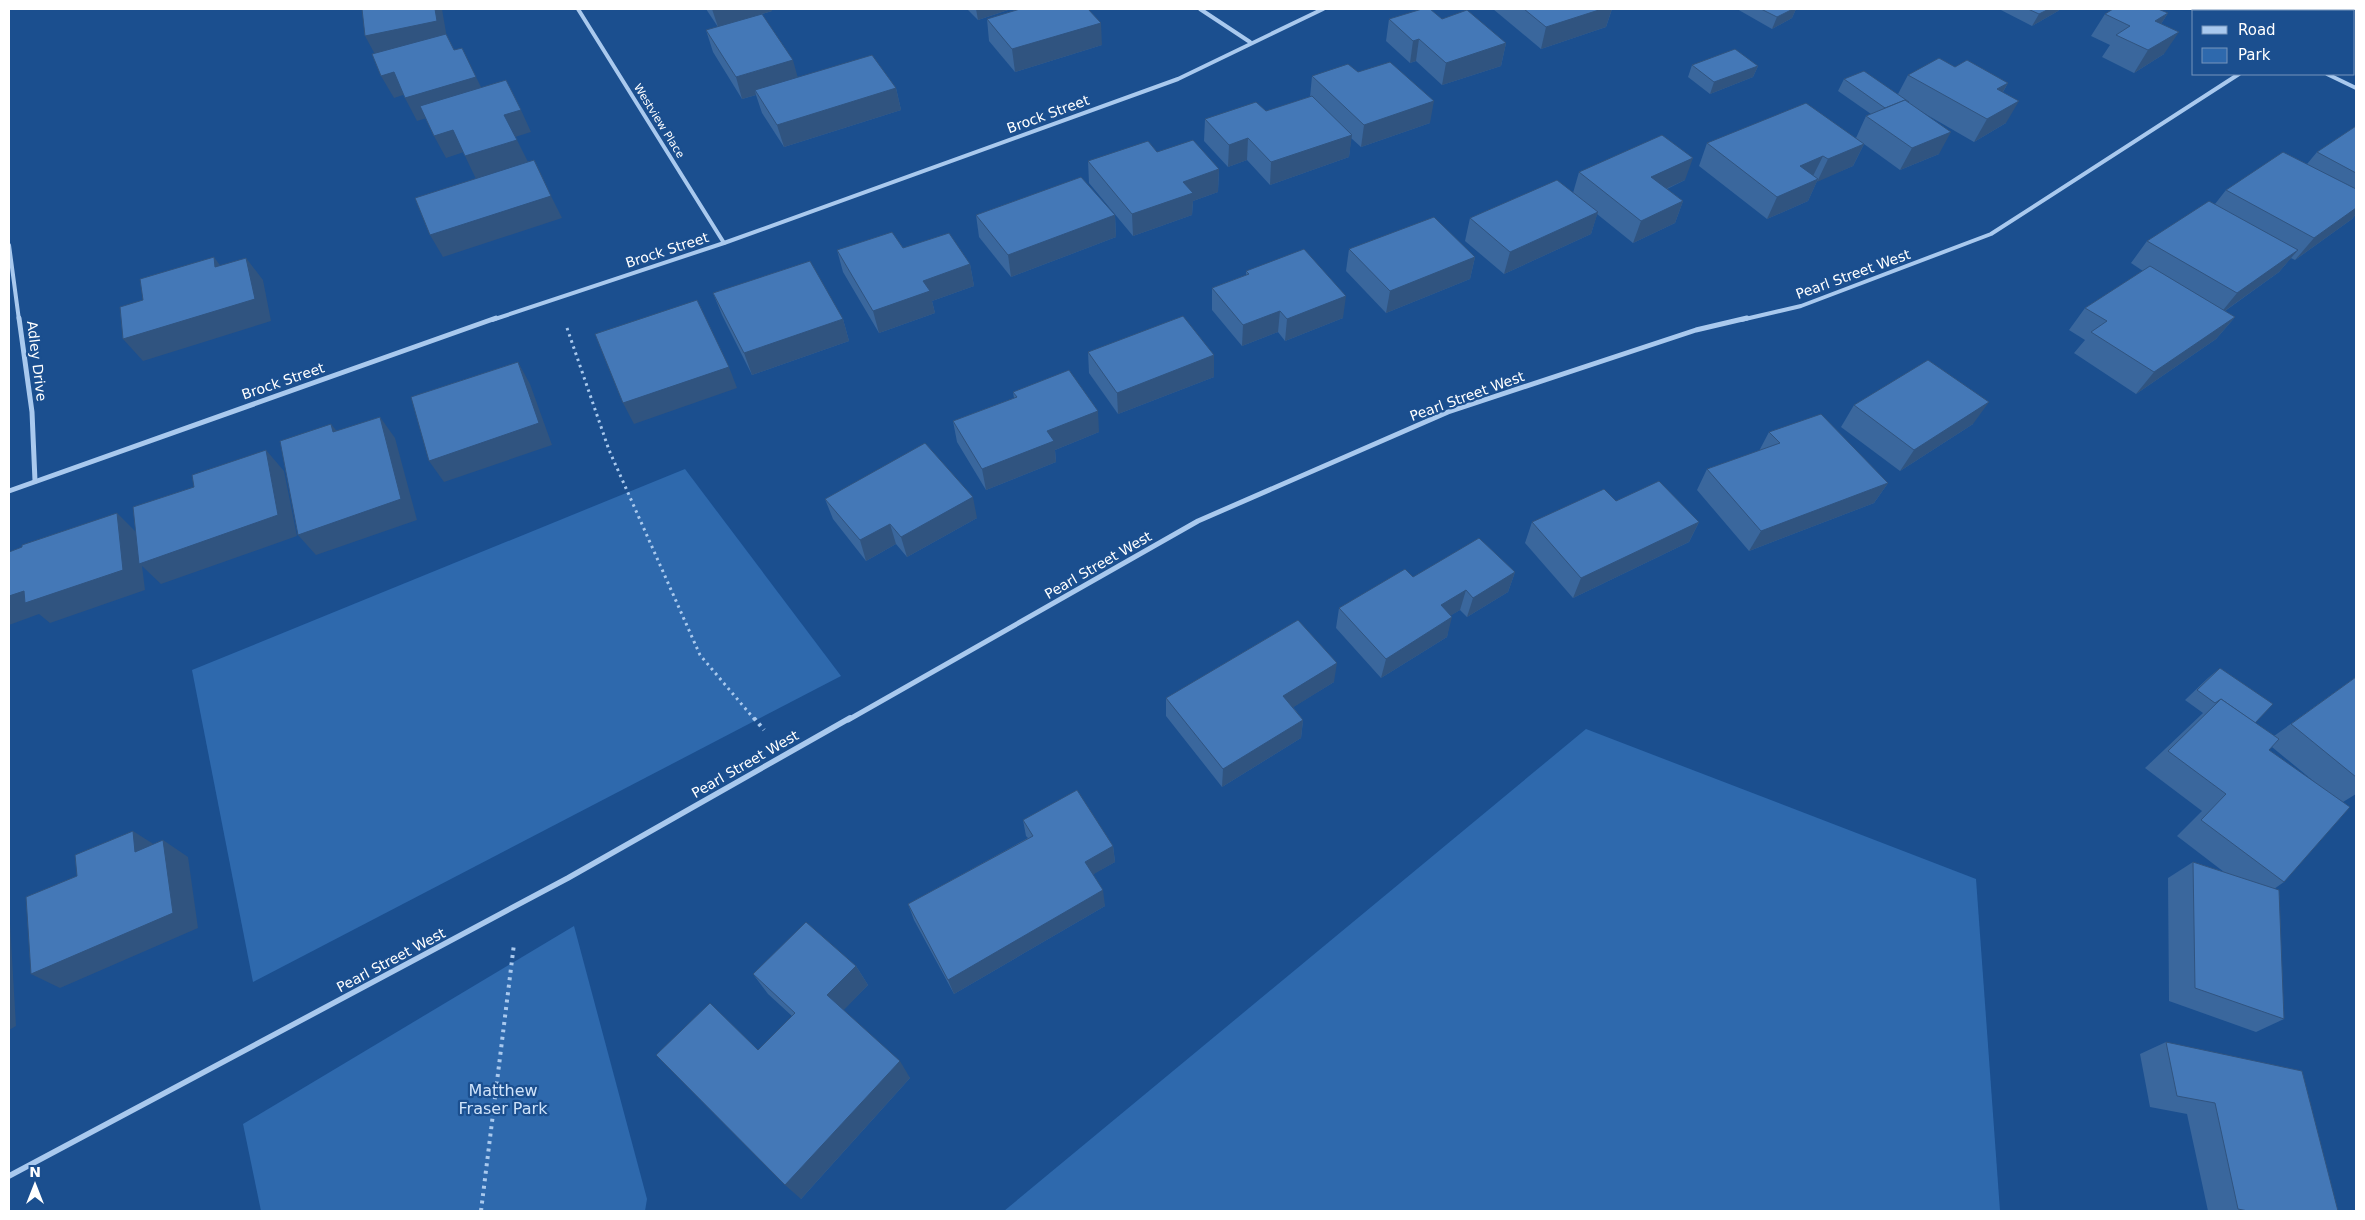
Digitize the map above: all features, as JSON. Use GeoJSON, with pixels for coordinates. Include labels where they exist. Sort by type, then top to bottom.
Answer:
{"type":"FeatureCollection","features":[{"type":"Feature","properties":{"kind":"street","name":"Westview Place"},"geometry":{"type":"LineString","coordinates":[[578,9],[724,243]]}},
{"type":"Feature","properties":{"kind":"street"},"geometry":{"type":"LineString","coordinates":[[1200,9],[1250,42]]}},
{"type":"Feature","properties":{"kind":"street","name":"Brock Street"},"geometry":{"type":"LineString","coordinates":[[9,491],[556,297],[724,243],[1178,79],[1250,42],[1323,9]]}},
{"type":"Feature","properties":{"kind":"street","name":"Pearl Street West"},"geometry":{"type":"LineString","coordinates":[[9,1176],[519,904],[1198,521],[1430,420],[1696,330],[1801,306],[1991,234],[2237,75]]}},
{"type":"Feature","properties":{"kind":"street"},"geometry":{"type":"LineString","coordinates":[[2329,75],[2356,88]]}},
{"type":"Feature","properties":{"kind":"street","name":"Adley Drive"},"geometry":{"type":"LineString","coordinates":[[9,245],[32,412],[35,481]]}},
{"type":"Feature","properties":{"kind":"path"},"geometry":{"type":"LineString","coordinates":[[556,297],[609,450],[700,655],[785,755]]}},
{"type":"Feature","properties":{"kind":"path"},"geometry":{"type":"LineString","coordinates":[[481,1211],[519,904]]}},
{"type":"Feature","properties":{"kind":"green space"},"geometry":{"type":"Polygon","coordinates":[[[685,469],[841,676],[253,982],[192,670],[685,469]]]}},
{"type":"Feature","properties":{"kind":"green space"},"geometry":{"type":"Polygon","coordinates":[[[1586,729],[1976,879],[2000,1211],[1004,1211],[1586,729]]]}},
{"type":"Feature","properties":{"kind":"green space","name":"Matthew Fraser Park"},"geometry":{"type":"Polygon","coordinates":[[[574,926],[647,1199],[645,1211],[261,1211],[243,1124],[574,926]]]}},
{"type":"Feature","properties":{"kind":"building"},"geometry":{"type":"Polygon","coordinates":[[[362,9],[435,9],[437,21],[365,36],[362,9]]]}},
{"type":"Feature","properties":{"kind":"building"},"geometry":{"type":"Polygon","coordinates":[[[1020,9],[1088,9],[1101,23],[1012,49],[987,19],[1020,9]]]}},
{"type":"Feature","properties":{"kind":"building"},"geometry":{"type":"Polygon","coordinates":[[[1422,9],[1430,9],[1442,19],[1467,10],[1506,43],[1446,63],[1419,39],[1413,41],[1389,19],[1422,9]]]}},
{"type":"Feature","properties":{"kind":"building"},"geometry":{"type":"Polygon","coordinates":[[[1524,9],[1602,9],[1546,27],[1524,9]]]}},
{"type":"Feature","properties":{"kind":"building"},"geometry":{"type":"Polygon","coordinates":[[[1761,9],[1793,9],[1777,17],[1761,9]]]}},
{"type":"Feature","properties":{"kind":"building"},"geometry":{"type":"Polygon","coordinates":[[[2028,9],[2049,9],[2039,14],[2028,9]]]}},
{"type":"Feature","properties":{"kind":"building"},"geometry":{"type":"Polygon","coordinates":[[[2113,9],[2158,9],[2168,13],[2155,21],[2179,32],[2148,50],[2116,35],[2130,26],[2105,14],[2113,9]]]}},
{"type":"Feature","properties":{"kind":"building"},"geometry":{"type":"Polygon","coordinates":[[[762,14],[793,60],[736,77],[706,30],[762,14]]]}},
{"type":"Feature","properties":{"kind":"building"},"geometry":{"type":"Polygon","coordinates":[[[446,34],[454,50],[462,48],[476,77],[405,98],[394,72],[381,76],[372,54],[446,34]]]}},
{"type":"Feature","properties":{"kind":"building"},"geometry":{"type":"Polygon","coordinates":[[[1735,49],[1758,66],[1714,82],[1692,65],[1735,49]]]}},
{"type":"Feature","properties":{"kind":"building"},"geometry":{"type":"Polygon","coordinates":[[[872,55],[896,88],[777,125],[755,90],[872,55]]]}},
{"type":"Feature","properties":{"kind":"building"},"geometry":{"type":"Polygon","coordinates":[[[1939,58],[1955,67],[1967,60],[2008,83],[1997,89],[2019,101],[1987,119],[1908,75],[1939,58]]]}},
{"type":"Feature","properties":{"kind":"building"},"geometry":{"type":"Polygon","coordinates":[[[1390,62],[1434,101],[1364,125],[1312,76],[1348,64],[1358,72],[1390,62]]]}},
{"type":"Feature","properties":{"kind":"building"},"geometry":{"type":"Polygon","coordinates":[[[1864,71],[1909,102],[1905,100],[1885,108],[1844,79],[1864,71]]]}},
{"type":"Feature","properties":{"kind":"building"},"geometry":{"type":"Polygon","coordinates":[[[506,80],[521,110],[504,115],[517,140],[465,156],[453,130],[434,136],[420,106],[506,80]]]}},
{"type":"Feature","properties":{"kind":"building"},"geometry":{"type":"Polygon","coordinates":[[[1312,96],[1352,135],[1271,162],[1248,138],[1229,145],[1205,119],[1256,102],[1266,111],[1312,96]]]}},
{"type":"Feature","properties":{"kind":"building"},"geometry":{"type":"Polygon","coordinates":[[[1905,100],[1951,132],[1912,148],[1866,116],[1905,100]]]}},
{"type":"Feature","properties":{"kind":"building"},"geometry":{"type":"Polygon","coordinates":[[[1806,103],[1864,144],[1828,159],[1823,156],[1800,166],[1818,179],[1777,197],[1707,143],[1806,103]]]}},
{"type":"Feature","properties":{"kind":"building"},"geometry":{"type":"Polygon","coordinates":[[[2356,126],[2356,173],[2317,152],[2356,126]]]}},
{"type":"Feature","properties":{"kind":"building"},"geometry":{"type":"Polygon","coordinates":[[[1662,135],[1693,158],[1651,177],[1683,201],[1641,221],[1579,172],[1662,135]]]}},
{"type":"Feature","properties":{"kind":"building"},"geometry":{"type":"Polygon","coordinates":[[[1193,140],[1219,169],[1183,182],[1193,193],[1132,214],[1088,161],[1148,141],[1157,152],[1193,140]]]}},
{"type":"Feature","properties":{"kind":"building"},"geometry":{"type":"Polygon","coordinates":[[[2283,152],[2356,189],[2356,208],[2314,238],[2226,190],[2283,152]]]}},
{"type":"Feature","properties":{"kind":"building"},"geometry":{"type":"Polygon","coordinates":[[[534,160],[551,196],[430,235],[415,198],[534,160]]]}},
{"type":"Feature","properties":{"kind":"building"},"geometry":{"type":"Polygon","coordinates":[[[1081,177],[1115,215],[1008,255],[976,215],[1081,177]]]}},
{"type":"Feature","properties":{"kind":"building"},"geometry":{"type":"Polygon","coordinates":[[[1557,180],[1598,212],[1510,252],[1470,218],[1557,180]]]}},
{"type":"Feature","properties":{"kind":"building"},"geometry":{"type":"Polygon","coordinates":[[[2209,201],[2298,250],[2237,293],[2147,241],[2209,201]]]}},
{"type":"Feature","properties":{"kind":"building"},"geometry":{"type":"Polygon","coordinates":[[[1434,217],[1475,257],[1390,291],[1349,249],[1434,217]]]}},
{"type":"Feature","properties":{"kind":"building"},"geometry":{"type":"Polygon","coordinates":[[[892,232],[903,248],[949,233],[970,264],[923,281],[930,291],[873,311],[837,250],[892,232]]]}},
{"type":"Feature","properties":{"kind":"building"},"geometry":{"type":"Polygon","coordinates":[[[1304,249],[1346,296],[1287,319],[1280,311],[1243,325],[1212,288],[1249,274],[1246,271],[1304,249]]]}},
{"type":"Feature","properties":{"kind":"building"},"geometry":{"type":"Polygon","coordinates":[[[214,257],[215,267],[246,258],[255,299],[123,339],[120,307],[143,300],[140,279],[214,257]]]}},
{"type":"Feature","properties":{"kind":"building"},"geometry":{"type":"Polygon","coordinates":[[[810,261],[843,319],[744,353],[713,293],[810,261]]]}},
{"type":"Feature","properties":{"kind":"building"},"geometry":{"type":"Polygon","coordinates":[[[2150,266],[2235,317],[2154,372],[2091,332],[2107,321],[2085,308],[2150,266]]]}},
{"type":"Feature","properties":{"kind":"building"},"geometry":{"type":"Polygon","coordinates":[[[697,300],[729,367],[623,403],[595,334],[697,300]]]}},
{"type":"Feature","properties":{"kind":"building"},"geometry":{"type":"Polygon","coordinates":[[[1183,316],[1214,355],[1117,393],[1088,352],[1183,316]]]}},
{"type":"Feature","properties":{"kind":"building"},"geometry":{"type":"Polygon","coordinates":[[[1928,360],[1989,402],[1914,450],[1854,405],[1928,360]]]}},
{"type":"Feature","properties":{"kind":"building"},"geometry":{"type":"Polygon","coordinates":[[[518,362],[539,423],[429,461],[411,397],[518,362]]]}},
{"type":"Feature","properties":{"kind":"building"},"geometry":{"type":"Polygon","coordinates":[[[1069,370],[1098,411],[1047,431],[1054,441],[982,469],[953,421],[1017,397],[1013,392],[1069,370]]]}},
{"type":"Feature","properties":{"kind":"building"},"geometry":{"type":"Polygon","coordinates":[[[1821,414],[1888,483],[1761,531],[1707,469],[1780,443],[1769,432],[1821,414]]]}},
{"type":"Feature","properties":{"kind":"building"},"geometry":{"type":"Polygon","coordinates":[[[380,417],[401,499],[298,535],[280,441],[331,424],[333,432],[380,417]]]}},
{"type":"Feature","properties":{"kind":"building"},"geometry":{"type":"Polygon","coordinates":[[[925,443],[973,497],[901,537],[890,524],[860,540],[825,499],[925,443]]]}},
{"type":"Feature","properties":{"kind":"building"},"geometry":{"type":"Polygon","coordinates":[[[266,450],[278,515],[139,564],[133,507],[194,487],[192,475],[266,450]]]}},
{"type":"Feature","properties":{"kind":"building"},"geometry":{"type":"Polygon","coordinates":[[[1659,481],[1699,522],[1581,578],[1532,522],[1604,489],[1616,501],[1659,481]]]}},
{"type":"Feature","properties":{"kind":"building"},"geometry":{"type":"Polygon","coordinates":[[[117,513],[123,570],[25,603],[24,591],[9,596],[9,552],[22,547],[22,545],[117,513]]]}},
{"type":"Feature","properties":{"kind":"building"},"geometry":{"type":"Polygon","coordinates":[[[1479,538],[1515,572],[1473,598],[1466,590],[1441,605],[1452,617],[1386,659],[1339,608],[1405,569],[1413,577],[1479,538]]]}},
{"type":"Feature","properties":{"kind":"building"},"geometry":{"type":"Polygon","coordinates":[[[1298,620],[1337,663],[1283,696],[1303,720],[1223,769],[1166,698],[1298,620]]]}},
{"type":"Feature","properties":{"kind":"building"},"geometry":{"type":"Polygon","coordinates":[[[2220,668],[2273,704],[2255,723],[2221,699],[2215,703],[2197,690],[2220,668]]]}},
{"type":"Feature","properties":{"kind":"building"},"geometry":{"type":"Polygon","coordinates":[[[2356,677],[2356,777],[2291,724],[2356,677]]]}},
{"type":"Feature","properties":{"kind":"building"},"geometry":{"type":"Polygon","coordinates":[[[2221,699],[2279,739],[2269,750],[2350,807],[2284,882],[2201,820],[2226,794],[2168,751],[2221,699]]]}},
{"type":"Feature","properties":{"kind":"building"},"geometry":{"type":"Polygon","coordinates":[[[1077,790],[1113,846],[1085,862],[1103,890],[948,980],[908,904],[1033,836],[1023,820],[1077,790]]]}},
{"type":"Feature","properties":{"kind":"building"},"geometry":{"type":"Polygon","coordinates":[[[133,831],[135,852],[163,840],[173,913],[31,974],[26,897],[77,876],[75,855],[133,831]]]}},
{"type":"Feature","properties":{"kind":"building"},"geometry":{"type":"Polygon","coordinates":[[[2193,862],[2279,890],[2284,1019],[2195,988],[2193,862]]]}},
{"type":"Feature","properties":{"kind":"building"},"geometry":{"type":"Polygon","coordinates":[[[806,922],[856,966],[827,995],[900,1061],[785,1185],[656,1055],[710,1003],[758,1050],[795,1013],[753,974],[806,922]]]}},
{"type":"Feature","properties":{"kind":"building"},"geometry":{"type":"Polygon","coordinates":[[[2166,1042],[2302,1071],[2338,1211],[2248,1211],[2238,1209],[2215,1103],[2177,1096],[2166,1042]]]}}]}
